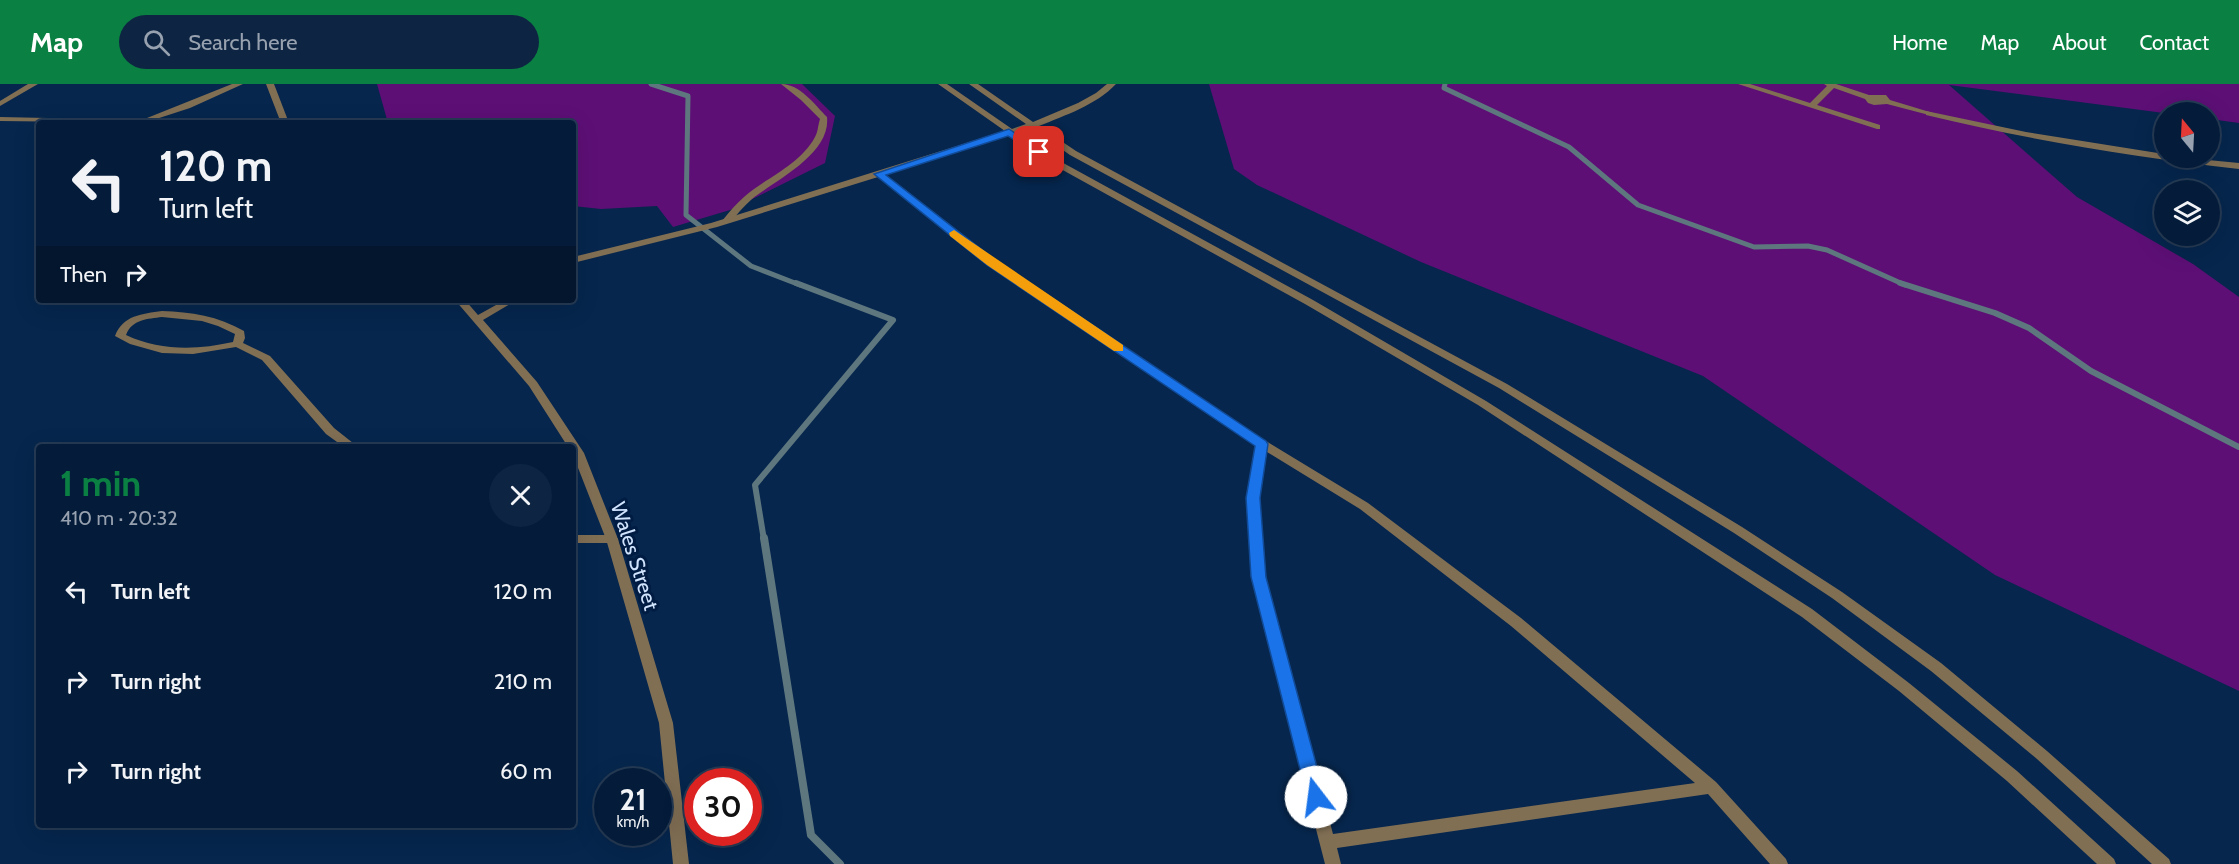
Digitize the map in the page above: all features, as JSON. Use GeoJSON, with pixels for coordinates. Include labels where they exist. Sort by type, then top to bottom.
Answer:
{"type":"FeatureCollection","features":[{"type":"Feature","properties":{"kind":"street"},"geometry":{"type":"LineString","coordinates":[[0,104],[34,84]]}},
{"type":"Feature","properties":{"kind":"street"},"geometry":{"type":"LineString","coordinates":[[145,120],[187,106],[239,84]]}},
{"type":"Feature","properties":{"kind":"street"},"geometry":{"type":"LineString","coordinates":[[270,84],[284,120]]}},
{"type":"Feature","properties":{"kind":"street"},"geometry":{"type":"LineString","coordinates":[[723,222],[736,206],[800,160],[819,138],[824,119],[804,98],[785,84]]}},
{"type":"Feature","properties":{"kind":"street"},"geometry":{"type":"LineString","coordinates":[[942,84],[1053,162],[1309,302],[1482,403],[1807,613],[1904,687],[2003,768],[2108,864]]}},
{"type":"Feature","properties":{"kind":"street"},"geometry":{"type":"LineString","coordinates":[[973,84],[1073,153],[1503,386],[1738,530],[1818,582],[1945,674],[2042,755],[2163,864]]}},
{"type":"Feature","properties":{"kind":"street"},"geometry":{"type":"LineString","coordinates":[[576,259],[677,236],[1009,132],[1069,110],[1107,90],[1112,84]]}},
{"type":"Feature","properties":{"kind":"street"},"geometry":{"type":"LineString","coordinates":[[1742,84],[1877,127]]}},
{"type":"Feature","properties":{"kind":"street"},"geometry":{"type":"LineString","coordinates":[[1811,106],[1830,85],[1868,97],[1883,97],[1887,102],[1929,113],[2026,135],[2154,155]]}},
{"type":"Feature","properties":{"kind":"street"},"geometry":{"type":"LineString","coordinates":[[0,119],[46,120]]}},
{"type":"Feature","properties":{"kind":"street"},"geometry":{"type":"LineString","coordinates":[[2220,164],[2239,166]]}},
{"type":"Feature","properties":{"kind":"street"},"geometry":{"type":"LineString","coordinates":[[879,174],[991,262],[1262,444],[1364,506],[1516,622],[1711,787],[1780,864]]}},
{"type":"Feature","properties":{"kind":"street"},"geometry":{"type":"LineString","coordinates":[[576,268],[606,253]]}},
{"type":"Feature","properties":{"kind":"street","name":"Wales Street"},"geometry":{"type":"LineString","coordinates":[[463,303],[533,384],[572,444]]}},
{"type":"Feature","properties":{"kind":"street"},"geometry":{"type":"LineString","coordinates":[[478,319],[507,303]]}},
{"type":"Feature","properties":{"kind":"street"},"geometry":{"type":"LineString","coordinates":[[237,344],[240,333],[228,325],[186,315],[141,317],[128,322],[122,328],[120,336],[140,345],[160,349],[196,351],[237,344],[266,358],[330,431],[348,444]]}},
{"type":"Feature","properties":{"kind":"street"},"geometry":{"type":"LineString","coordinates":[[1262,444],[1253,498],[1258,577],[1333,864]]}},
{"type":"Feature","properties":{"kind":"street","name":"Wales Street"},"geometry":{"type":"LineString","coordinates":[[576,450],[612,539],[666,723],[681,864]]}},
{"type":"Feature","properties":{"kind":"street"},"geometry":{"type":"LineString","coordinates":[[576,539],[612,539]]}},
{"type":"Feature","properties":{"kind":"street"},"geometry":{"type":"LineString","coordinates":[[1328,842],[1711,787]]}},
{"type":"Feature","properties":{"kind":"shaded area"},"geometry":{"type":"Polygon","coordinates":[[[377,84],[802,84],[835,116],[825,163],[730,210],[673,227],[657,206],[601,209],[576,206],[576,120],[387,120],[377,84]]]}},
{"type":"Feature","properties":{"kind":"shaded area"},"geometry":{"type":"Polygon","coordinates":[[[1209,84],[2239,84],[2239,123],[2220,120],[2220,102],[2154,102],[2154,112],[1949,85],[2077,197],[2154,241],[2154,246],[2162,246],[2193,264],[2239,297],[2239,691],[1995,575],[1703,376],[1421,262],[1257,185],[1234,169],[1209,84]]]}},
{"type":"Feature","properties":{"kind":"waterway"},"geometry":{"type":"LineString","coordinates":[[651,84],[688,96],[686,215],[751,266],[800,285]]}},
{"type":"Feature","properties":{"kind":"waterway"},"geometry":{"type":"LineString","coordinates":[[1445,84],[1444,88],[1569,147],[1638,205],[1754,247],[1808,246],[1827,250],[1902,284]]}},
{"type":"Feature","properties":{"kind":"waterway"},"geometry":{"type":"LineString","coordinates":[[764,540],[755,485],[893,320],[796,283]]}},
{"type":"Feature","properties":{"kind":"waterway"},"geometry":{"type":"LineString","coordinates":[[1902,284],[1995,313],[2029,328],[2091,371],[2239,447]]}},
{"type":"Feature","properties":{"kind":"waterway"},"geometry":{"type":"LineString","coordinates":[[764,538],[811,835],[840,864]]}},
{"type":"Feature","properties":{"kind":"slow traffic"},"geometry":{"type":"LineString","coordinates":[[954,233],[991,262],[1119,348]]}},
{"type":"Feature","properties":{"kind":"route"},"geometry":{"type":"LineString","coordinates":[[1039,152],[1009,132],[879,174],[991,262],[1262,444],[1253,498],[1258,577],[1316,797]]}}]}
